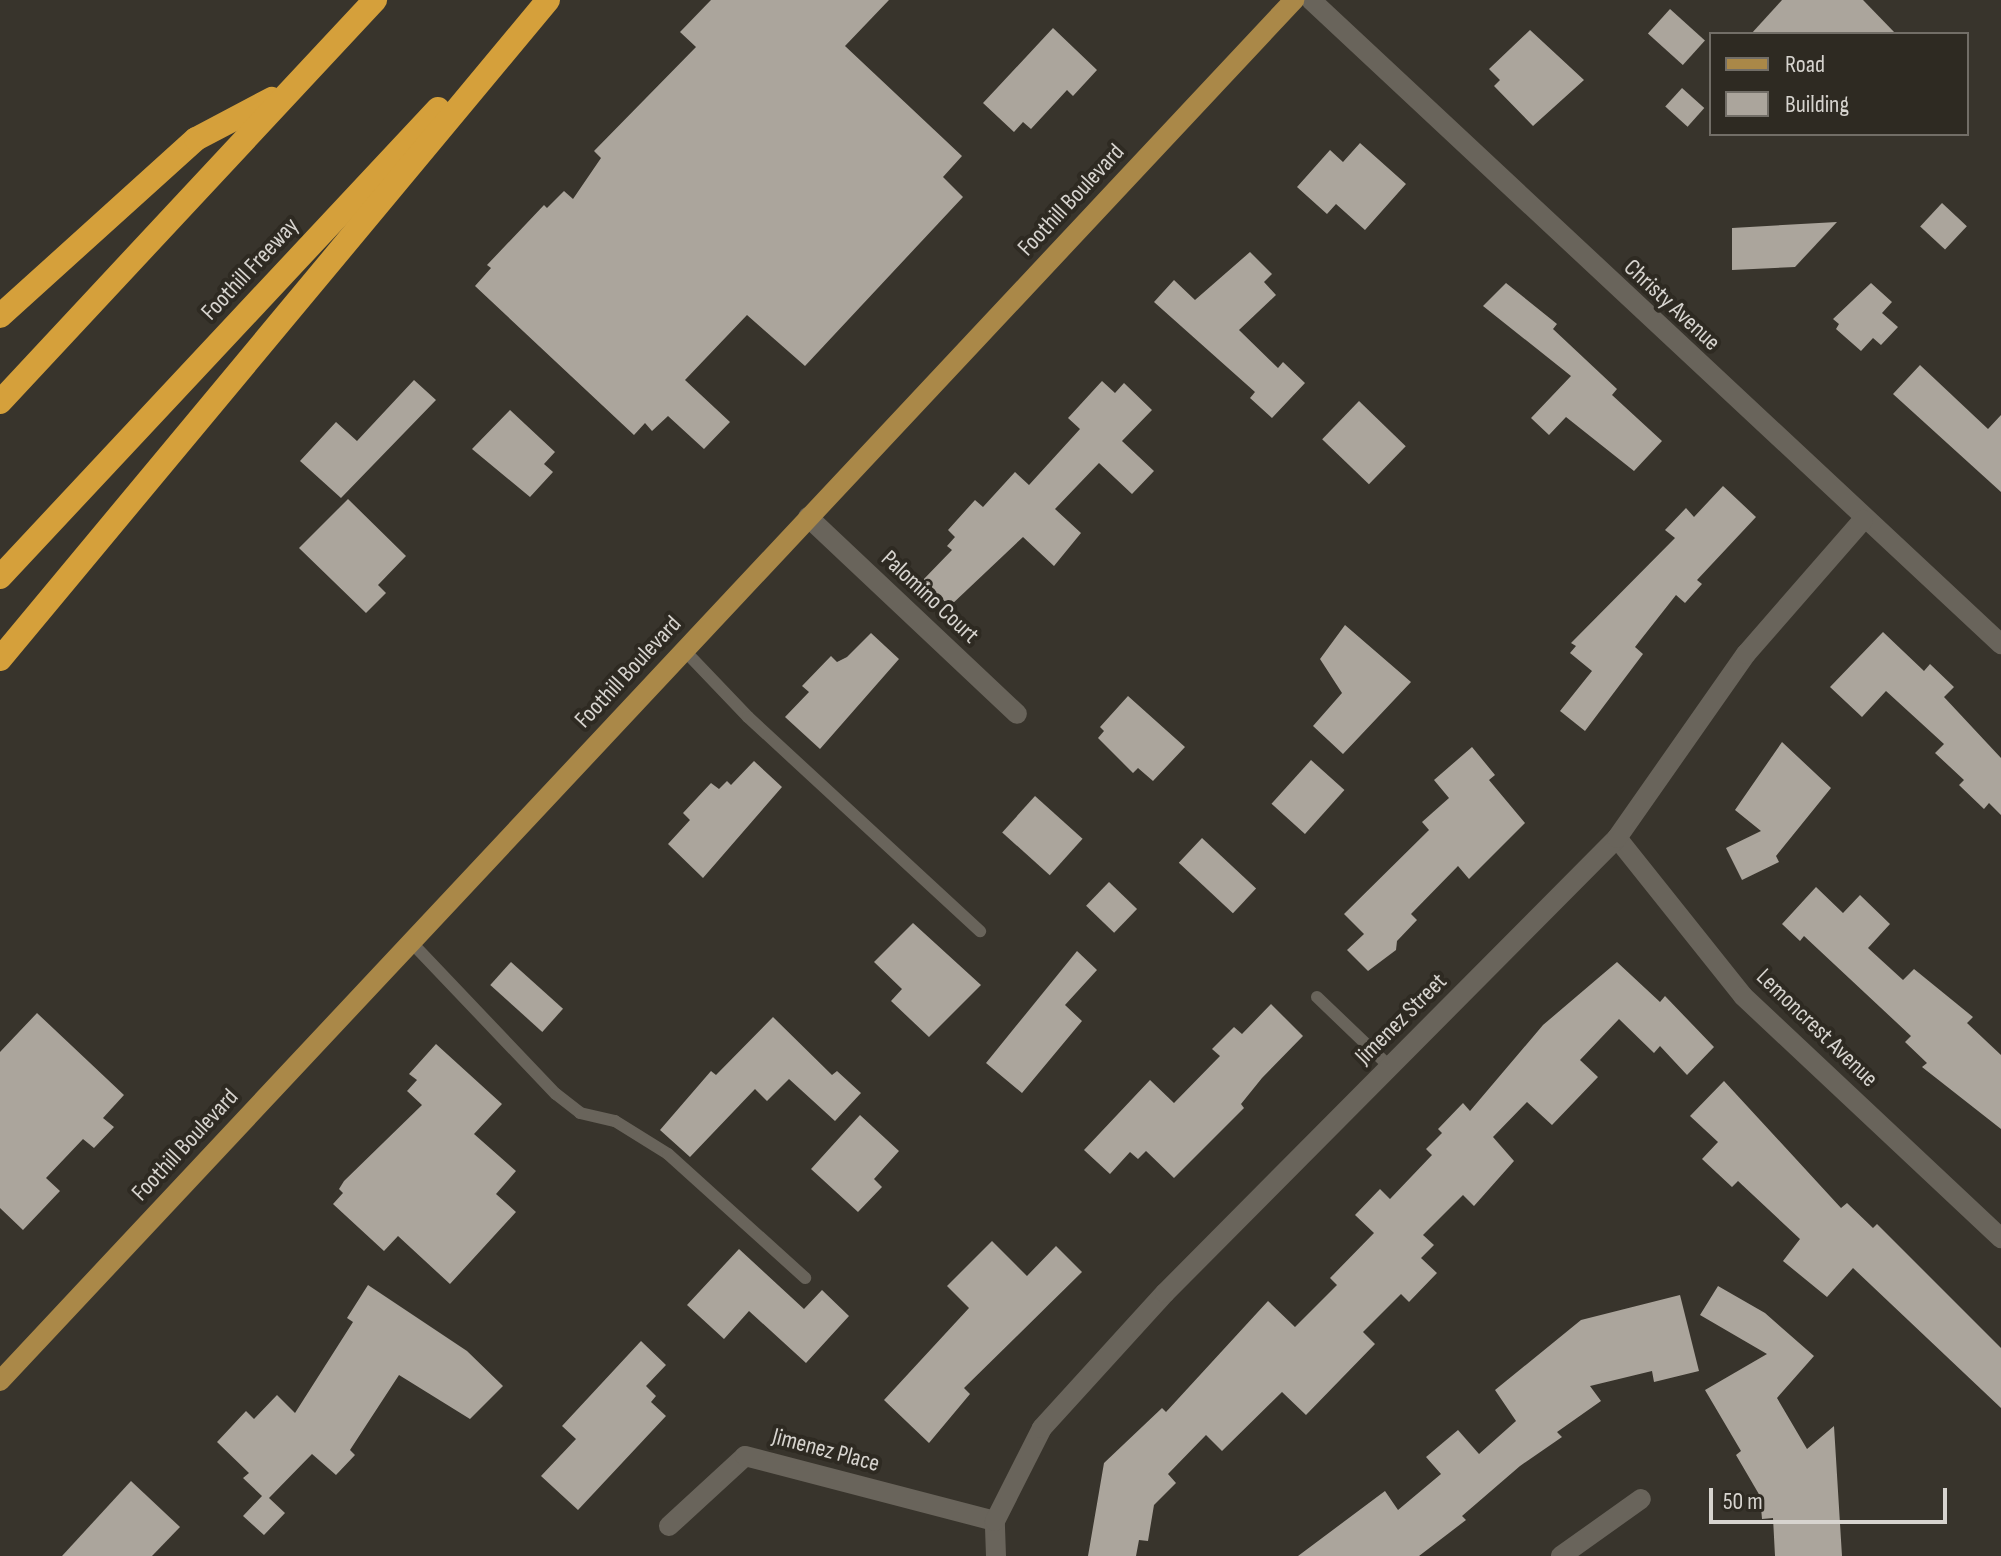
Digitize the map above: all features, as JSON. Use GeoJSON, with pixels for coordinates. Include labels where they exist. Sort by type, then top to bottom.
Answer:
{"type":"FeatureCollection","features":[{"type":"Feature","properties":{"kind":"highway"},"geometry":{"type":"LineString","coordinates":[[0,402],[375,0]]}},
{"type":"Feature","properties":{"kind":"highway","name":"Foothill Freeway"},"geometry":{"type":"LineString","coordinates":[[0,577],[540,0]]}},
{"type":"Feature","properties":{"kind":"highway"},"geometry":{"type":"LineString","coordinates":[[0,659],[548,0]]}},
{"type":"Feature","properties":{"kind":"highway"},"geometry":{"type":"LineString","coordinates":[[0,316],[196,139],[288,91]]}},
{"type":"Feature","properties":{"kind":"main road","name":"Foothill Boulevard"},"geometry":{"type":"LineString","coordinates":[[0,1381],[1294,0]]}},
{"type":"Feature","properties":{"kind":"street","name":"Christy Avenue"},"geometry":{"type":"LineString","coordinates":[[1311,0],[1863,520],[2001,644]]}},
{"type":"Feature","properties":{"kind":"street","name":"Palomino Court"},"geometry":{"type":"LineString","coordinates":[[808,517],[1017,714]]}},
{"type":"Feature","properties":{"kind":"street","name":"Jimenez Street"},"geometry":{"type":"LineString","coordinates":[[996,1556],[995,1521],[1042,1428],[1165,1293],[1617,838],[1746,654],[1863,520]]}},
{"type":"Feature","properties":{"kind":"street","name":"Lemoncrest Avenue"},"geometry":{"type":"LineString","coordinates":[[1617,838],[1743,996],[2001,1238]]}},
{"type":"Feature","properties":{"kind":"street","name":"Jimenez Place"},"geometry":{"type":"LineString","coordinates":[[669,1526],[745,1456],[995,1521]]}},
{"type":"Feature","properties":{"kind":"street"},"geometry":{"type":"LineString","coordinates":[[1561,1556],[1641,1499]]}},
{"type":"Feature","properties":{"kind":"lane"},"geometry":{"type":"LineString","coordinates":[[684,650],[748,717],[980,931]]}},
{"type":"Feature","properties":{"kind":"lane"},"geometry":{"type":"LineString","coordinates":[[411,942],[556,1094],[580,1113],[615,1121],[668,1154],[805,1278]]}},
{"type":"Feature","properties":{"kind":"lane"},"geometry":{"type":"LineString","coordinates":[[1317,997],[1390,1067]]}},
{"type":"Feature","properties":{"kind":"building"},"geometry":{"type":"Polygon","coordinates":[[[711,0],[889,0],[845,46],[962,156],[943,177],[963,197],[805,366],[747,315],[685,380],[730,422],[704,449],[668,416],[652,431],[645,423],[634,435],[475,286],[491,268],[487,265],[544,205],[547,208],[564,191],[573,199],[601,158],[594,151],[696,47],[680,32],[711,0]]]}},
{"type":"Feature","properties":{"kind":"building"},"geometry":{"type":"Polygon","coordinates":[[[1782,0],[1863,0],[1894,32],[1753,32],[1782,0]]]}},
{"type":"Feature","properties":{"kind":"building"},"geometry":{"type":"Polygon","coordinates":[[[1670,9],[1705,40],[1683,65],[1648,34],[1670,9]]]}},
{"type":"Feature","properties":{"kind":"building"},"geometry":{"type":"Polygon","coordinates":[[[1053,28],[1097,70],[1073,96],[1067,90],[1031,129],[1023,122],[1014,132],[983,103],[1053,28]]]}},
{"type":"Feature","properties":{"kind":"building"},"geometry":{"type":"Polygon","coordinates":[[[1530,30],[1584,80],[1533,126],[1494,86],[1500,80],[1489,69],[1530,30]]]}},
{"type":"Feature","properties":{"kind":"building"},"geometry":{"type":"Polygon","coordinates":[[[1682,88],[1704,108],[1688,127],[1665,107],[1682,88]]]}},
{"type":"Feature","properties":{"kind":"building"},"geometry":{"type":"Polygon","coordinates":[[[1360,143],[1406,184],[1365,230],[1336,204],[1327,214],[1297,187],[1330,150],[1343,162],[1360,143]]]}},
{"type":"Feature","properties":{"kind":"building"},"geometry":{"type":"Polygon","coordinates":[[[1942,203],[1967,226],[1945,250],[1920,226],[1942,203]]]}},
{"type":"Feature","properties":{"kind":"building"},"geometry":{"type":"Polygon","coordinates":[[[1837,222],[1795,267],[1732,270],[1732,228],[1837,222]]]}},
{"type":"Feature","properties":{"kind":"building"},"geometry":{"type":"Polygon","coordinates":[[[1250,252],[1272,274],[1264,282],[1276,295],[1239,330],[1278,368],[1283,362],[1305,383],[1272,418],[1250,398],[1255,392],[1154,302],[1174,280],[1195,300],[1250,252]]]}},
{"type":"Feature","properties":{"kind":"building"},"geometry":{"type":"Polygon","coordinates":[[[1506,283],[1557,324],[1553,329],[1617,389],[1612,395],[1662,441],[1634,471],[1566,417],[1549,435],[1531,418],[1571,376],[1483,306],[1506,283]]]}},
{"type":"Feature","properties":{"kind":"building"},"geometry":{"type":"Polygon","coordinates":[[[1871,283],[1892,302],[1882,313],[1898,327],[1881,345],[1873,338],[1861,351],[1836,329],[1839,324],[1833,319],[1871,283]]]}},
{"type":"Feature","properties":{"kind":"building"},"geometry":{"type":"Polygon","coordinates":[[[1920,365],[1988,429],[2001,415],[2001,492],[1893,394],[1920,365]]]}},
{"type":"Feature","properties":{"kind":"building"},"geometry":{"type":"Polygon","coordinates":[[[414,380],[436,400],[341,498],[300,461],[336,422],[357,441],[414,380]]]}},
{"type":"Feature","properties":{"kind":"building"},"geometry":{"type":"Polygon","coordinates":[[[1102,381],[1115,393],[1124,383],[1152,410],[1122,441],[1154,471],[1132,494],[1099,463],[1055,509],[1081,533],[1054,566],[1023,537],[950,606],[922,581],[952,550],[947,546],[955,537],[948,530],[975,500],[983,507],[1015,472],[1029,485],[1080,429],[1068,418],[1102,381]]]}},
{"type":"Feature","properties":{"kind":"building"},"geometry":{"type":"Polygon","coordinates":[[[1359,401],[1406,446],[1369,484],[1322,439],[1359,401]]]}},
{"type":"Feature","properties":{"kind":"building"},"geometry":{"type":"Polygon","coordinates":[[[510,410],[555,452],[544,464],[553,472],[530,497],[472,449],[510,410]]]}},
{"type":"Feature","properties":{"kind":"building"},"geometry":{"type":"Polygon","coordinates":[[[1723,486],[1756,517],[1697,580],[1702,584],[1685,603],[1676,595],[1635,647],[1643,654],[1585,731],[1560,711],[1592,671],[1570,653],[1576,646],[1571,643],[1675,538],[1665,530],[1686,508],[1694,517],[1723,486]]]}},
{"type":"Feature","properties":{"kind":"building"},"geometry":{"type":"Polygon","coordinates":[[[348,499],[406,556],[378,585],[386,593],[366,613],[299,548],[348,499]]]}},
{"type":"Feature","properties":{"kind":"building"},"geometry":{"type":"Polygon","coordinates":[[[1345,625],[1411,682],[1343,754],[1313,726],[1342,693],[1320,659],[1345,625]]]}},
{"type":"Feature","properties":{"kind":"building"},"geometry":{"type":"Polygon","coordinates":[[[1883,632],[1924,671],[1930,664],[1954,687],[1944,697],[2001,758],[2001,815],[1989,803],[1984,809],[1959,785],[1964,780],[1935,753],[1944,744],[1886,691],[1862,717],[1830,687],[1883,632]]]}},
{"type":"Feature","properties":{"kind":"building"},"geometry":{"type":"Polygon","coordinates":[[[871,633],[899,659],[820,749],[785,717],[809,692],[802,686],[831,656],[837,662],[847,657],[871,633]]]}},
{"type":"Feature","properties":{"kind":"building"},"geometry":{"type":"Polygon","coordinates":[[[1128,696],[1185,747],[1153,781],[1138,768],[1133,773],[1098,738],[1104,731],[1100,727],[1128,696]]]}},
{"type":"Feature","properties":{"kind":"building"},"geometry":{"type":"Polygon","coordinates":[[[1782,742],[1831,788],[1776,856],[1779,862],[1742,880],[1726,848],[1761,831],[1735,810],[1782,742]]]}},
{"type":"Feature","properties":{"kind":"building"},"geometry":{"type":"Polygon","coordinates":[[[1472,747],[1495,775],[1489,780],[1525,823],[1469,879],[1458,866],[1411,914],[1417,920],[1397,941],[1396,950],[1368,971],[1347,950],[1364,934],[1344,914],[1429,830],[1422,822],[1449,798],[1434,780],[1472,747]]]}},
{"type":"Feature","properties":{"kind":"building"},"geometry":{"type":"Polygon","coordinates":[[[1311,760],[1344,790],[1305,834],[1272,804],[1311,760]]]}},
{"type":"Feature","properties":{"kind":"building"},"geometry":{"type":"Polygon","coordinates":[[[754,761],[782,787],[703,878],[668,844],[690,820],[683,813],[711,783],[719,789],[727,781],[731,785],[754,761]]]}},
{"type":"Feature","properties":{"kind":"building"},"geometry":{"type":"Polygon","coordinates":[[[1035,796],[1083,839],[1050,875],[1002,832],[1035,796]]]}},
{"type":"Feature","properties":{"kind":"building"},"geometry":{"type":"Polygon","coordinates":[[[1202,838],[1256,888],[1233,913],[1179,863],[1202,838]]]}},
{"type":"Feature","properties":{"kind":"building"},"geometry":{"type":"Polygon","coordinates":[[[1109,882],[1137,909],[1114,933],[1086,906],[1109,882]]]}},
{"type":"Feature","properties":{"kind":"building"},"geometry":{"type":"Polygon","coordinates":[[[1816,887],[1843,913],[1860,895],[1890,924],[1868,948],[1903,980],[1914,969],[1973,1017],[1967,1023],[2001,1055],[2001,1129],[1922,1067],[1927,1063],[1905,1042],[1911,1036],[1804,936],[1800,941],[1782,924],[1816,887]]]}},
{"type":"Feature","properties":{"kind":"building"},"geometry":{"type":"Polygon","coordinates":[[[913,923],[981,985],[929,1037],[891,1001],[902,989],[874,962],[913,923]]]}},
{"type":"Feature","properties":{"kind":"building"},"geometry":{"type":"Polygon","coordinates":[[[1077,951],[1097,970],[1065,1005],[1082,1021],[1022,1093],[986,1063],[1077,951]]]}},
{"type":"Feature","properties":{"kind":"building"},"geometry":{"type":"Polygon","coordinates":[[[511,962],[563,1009],[542,1032],[490,985],[511,962]]]}},
{"type":"Feature","properties":{"kind":"building"},"geometry":{"type":"Polygon","coordinates":[[[1617,962],[1660,1002],[1665,996],[1714,1047],[1687,1075],[1660,1046],[1654,1053],[1619,1019],[1580,1060],[1598,1077],[1552,1125],[1527,1102],[1493,1137],[1514,1161],[1474,1206],[1463,1195],[1423,1235],[1434,1245],[1421,1258],[1437,1273],[1409,1302],[1401,1294],[1363,1332],[1375,1344],[1306,1415],[1282,1392],[1222,1451],[1206,1435],[1168,1474],[1176,1483],[1154,1505],[1148,1541],[1139,1540],[1136,1556],[1088,1556],[1104,1463],[1162,1408],[1166,1412],[1268,1301],[1295,1327],[1337,1285],[1330,1278],[1374,1233],[1355,1215],[1380,1189],[1390,1199],[1432,1155],[1426,1149],[1442,1133],[1438,1129],[1463,1103],[1470,1111],[1543,1025],[1617,962]]]}},
{"type":"Feature","properties":{"kind":"building"},"geometry":{"type":"Polygon","coordinates":[[[1271,1004],[1303,1036],[1262,1078],[1241,1104],[1244,1108],[1174,1178],[1146,1151],[1138,1159],[1130,1152],[1110,1174],[1084,1150],[1150,1080],[1174,1103],[1220,1056],[1212,1049],[1234,1027],[1242,1034],[1271,1004]]]}},
{"type":"Feature","properties":{"kind":"building"},"geometry":{"type":"Polygon","coordinates":[[[37,1013],[124,1095],[103,1118],[114,1127],[94,1148],[83,1139],[46,1178],[60,1191],[23,1230],[0,1208],[0,1052],[37,1013]]]}},
{"type":"Feature","properties":{"kind":"building"},"geometry":{"type":"Polygon","coordinates":[[[773,1017],[832,1075],[837,1071],[861,1093],[835,1121],[789,1079],[767,1101],[755,1089],[690,1157],[660,1130],[711,1071],[716,1075],[773,1017]]]}},
{"type":"Feature","properties":{"kind":"building"},"geometry":{"type":"Polygon","coordinates":[[[436,1044],[502,1104],[474,1134],[516,1171],[496,1194],[516,1212],[450,1284],[398,1236],[384,1251],[333,1204],[343,1193],[339,1189],[344,1181],[422,1105],[407,1091],[417,1080],[409,1074],[436,1044]]]}},
{"type":"Feature","properties":{"kind":"building"},"geometry":{"type":"Polygon","coordinates":[[[1724,1081],[1841,1208],[1847,1203],[1873,1228],[1877,1224],[2001,1348],[2001,1408],[1853,1268],[1827,1297],[1783,1261],[1800,1239],[1738,1181],[1732,1187],[1702,1159],[1718,1142],[1690,1116],[1724,1081]]]}},
{"type":"Feature","properties":{"kind":"building"},"geometry":{"type":"Polygon","coordinates":[[[860,1115],[899,1151],[874,1179],[882,1187],[858,1212],[811,1169],[860,1115]]]}},
{"type":"Feature","properties":{"kind":"building"},"geometry":{"type":"Polygon","coordinates":[[[992,1241],[1027,1276],[1056,1246],[1082,1272],[964,1388],[970,1394],[929,1443],[884,1400],[969,1308],[947,1286],[992,1241]]]}},
{"type":"Feature","properties":{"kind":"building"},"geometry":{"type":"Polygon","coordinates":[[[739,1249],[804,1309],[822,1290],[849,1316],[806,1363],[749,1311],[724,1339],[687,1305],[739,1249]]]}},
{"type":"Feature","properties":{"kind":"building"},"geometry":{"type":"Polygon","coordinates":[[[368,1285],[467,1351],[503,1386],[470,1419],[399,1375],[350,1450],[355,1455],[336,1475],[312,1454],[269,1498],[285,1513],[264,1535],[243,1516],[262,1496],[243,1478],[249,1473],[217,1442],[246,1411],[254,1419],[277,1395],[295,1413],[353,1322],[347,1318],[368,1285]]]}},
{"type":"Feature","properties":{"kind":"building"},"geometry":{"type":"Polygon","coordinates":[[[1718,1286],[1765,1313],[1814,1356],[1777,1398],[1807,1449],[1834,1426],[1842,1556],[1775,1556],[1773,1518],[1762,1519],[1760,1496],[1736,1455],[1741,1451],[1705,1390],[1767,1354],[1700,1315],[1718,1286]]]}},
{"type":"Feature","properties":{"kind":"building"},"geometry":{"type":"Polygon","coordinates":[[[1680,1295],[1699,1371],[1654,1382],[1652,1371],[1590,1386],[1601,1401],[1557,1432],[1562,1437],[1520,1466],[1462,1516],[1466,1520],[1419,1556],[1298,1556],[1385,1491],[1398,1510],[1441,1474],[1426,1457],[1458,1430],[1479,1454],[1516,1421],[1495,1390],[1581,1320],[1680,1295]]]}},
{"type":"Feature","properties":{"kind":"building"},"geometry":{"type":"Polygon","coordinates":[[[641,1341],[666,1365],[646,1386],[656,1396],[651,1402],[666,1416],[578,1510],[541,1476],[576,1439],[562,1426],[641,1341]]]}},
{"type":"Feature","properties":{"kind":"building"},"geometry":{"type":"Polygon","coordinates":[[[131,1481],[180,1527],[152,1556],[62,1556],[131,1481]]]}}]}
